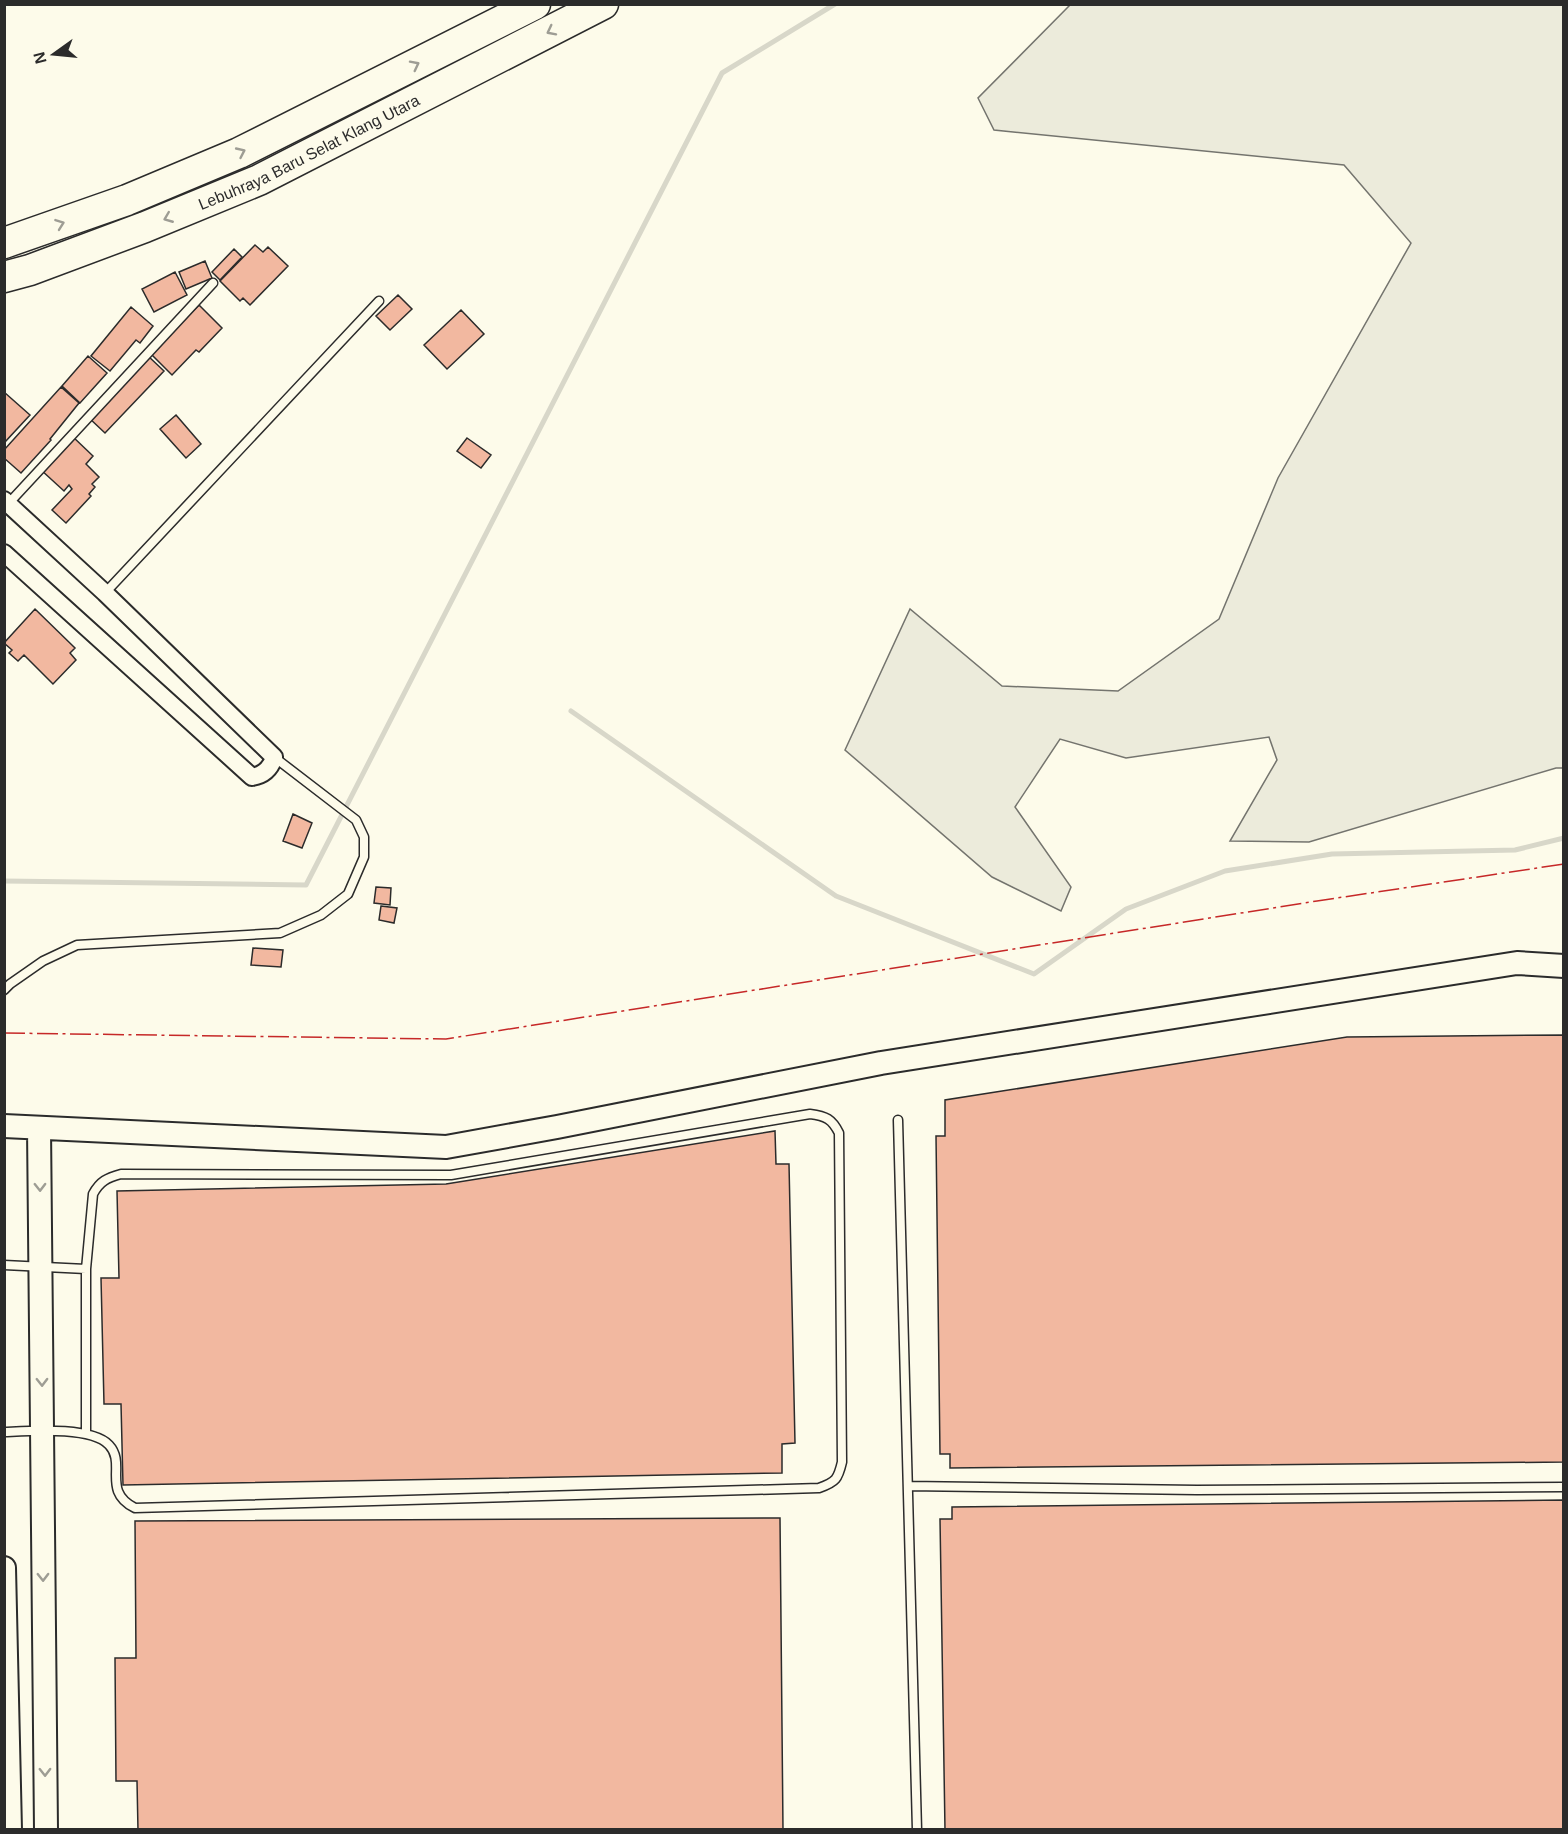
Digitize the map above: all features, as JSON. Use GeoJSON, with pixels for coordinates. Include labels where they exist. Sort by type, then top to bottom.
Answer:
{"type":"FeatureCollection","features":[{"type":"Feature","properties":{"kind":"highway","name":"Lebuhraya Baru Selat Klang Utara"},"geometry":{"type":"LineString","coordinates":[[4,243],[128,200],[239,153],[535,4]]}},
{"type":"Feature","properties":{"kind":"highway","name":"Lebuhraya Baru Selat Klang Utara"},"geometry":{"type":"LineString","coordinates":[[4,277],[30,270],[145,227],[259,180],[603,4]]}},
{"type":"Feature","properties":{"kind":"street"},"geometry":{"type":"LineString","coordinates":[[6,502],[105,593],[274,757],[273,763],[261,775],[252,777],[7,556]]}},
{"type":"Feature","properties":{"kind":"street"},"geometry":{"type":"LineString","coordinates":[[4,1126],[446,1147],[880,1063],[1517,963],[1563,966]]}},
{"type":"Feature","properties":{"kind":"street"},"geometry":{"type":"LineString","coordinates":[[39,1128],[46,1830]]}},
{"type":"Feature","properties":{"kind":"street"},"geometry":{"type":"LineString","coordinates":[[4,1568],[10,1830]]}},
{"type":"Feature","properties":{"kind":"lane"},"geometry":{"type":"LineString","coordinates":[[6,502],[213,283]]}},
{"type":"Feature","properties":{"kind":"lane"},"geometry":{"type":"LineString","coordinates":[[105,593],[379,301]]}},
{"type":"Feature","properties":{"kind":"lane"},"geometry":{"type":"LineString","coordinates":[[4,990],[43,962],[77,945],[280,933],[321,915],[348,894],[363,857],[364,837],[356,820],[274,757]]}},
{"type":"Feature","properties":{"kind":"lane"},"geometry":{"type":"LineString","coordinates":[[4,1432],[42,1431],[86,1434],[100,1438],[110,1446],[114,1455],[117,1493],[124,1503],[135,1508],[819,1488],[831,1484],[839,1476],[842,1462],[839,1133],[833,1121],[823,1116],[810,1114],[451,1175],[121,1174],[108,1178],[99,1184],[93,1194],[86,1269],[86,1434]]}},
{"type":"Feature","properties":{"kind":"lane"},"geometry":{"type":"LineString","coordinates":[[898,1120],[916,1830]]}},
{"type":"Feature","properties":{"kind":"lane"},"geometry":{"type":"LineString","coordinates":[[4,1265],[86,1269]]}},
{"type":"Feature","properties":{"kind":"lane"},"geometry":{"type":"LineString","coordinates":[[908,1486],[1197,1490],[1563,1487]]}},
{"type":"Feature","properties":{"kind":"shaded area"},"geometry":{"type":"Polygon","coordinates":[[[1071,4],[1563,5],[1563,768],[1556,768],[1309,842],[1230,841],[1277,760],[1269,737],[1126,758],[1060,739],[1015,807],[1071,887],[1061,911],[992,877],[845,750],[910,609],[1002,686],[1118,691],[1219,619],[1278,478],[1411,243],[1344,165],[994,130],[978,98],[1071,4]]]}},
{"type":"Feature","properties":{"kind":"building"},"geometry":{"type":"Polygon","coordinates":[[[255,245],[263,252],[268,247],[288,266],[250,305],[243,298],[240,301],[220,281],[255,245]]]}},
{"type":"Feature","properties":{"kind":"building"},"geometry":{"type":"Polygon","coordinates":[[[234,249],[242,257],[220,280],[212,272],[234,249]]]}},
{"type":"Feature","properties":{"kind":"building"},"geometry":{"type":"Polygon","coordinates":[[[205,261],[212,278],[186,289],[179,272],[205,261]]]}},
{"type":"Feature","properties":{"kind":"building"},"geometry":{"type":"Polygon","coordinates":[[[175,272],[187,295],[154,312],[142,289],[175,272]]]}},
{"type":"Feature","properties":{"kind":"building"},"geometry":{"type":"Polygon","coordinates":[[[398,295],[412,309],[390,330],[376,316],[398,295]]]}},
{"type":"Feature","properties":{"kind":"building"},"geometry":{"type":"Polygon","coordinates":[[[199,305],[222,328],[172,375],[151,354],[199,305]]]}},
{"type":"Feature","properties":{"kind":"building"},"geometry":{"type":"Polygon","coordinates":[[[131,307],[153,326],[140,343],[136,340],[110,371],[91,356],[131,307]]]}},
{"type":"Feature","properties":{"kind":"building"},"geometry":{"type":"Polygon","coordinates":[[[461,310],[484,334],[447,369],[424,345],[461,310]]]}},
{"type":"Feature","properties":{"kind":"building"},"geometry":{"type":"Polygon","coordinates":[[[147,355],[164,371],[105,433],[88,417],[147,355]]]}},
{"type":"Feature","properties":{"kind":"building"},"geometry":{"type":"Polygon","coordinates":[[[88,356],[107,373],[80,403],[62,386],[88,356]]]}},
{"type":"Feature","properties":{"kind":"building"},"geometry":{"type":"Polygon","coordinates":[[[61,387],[79,403],[51,440],[21,473],[4,458],[4,450],[61,387]]]}},
{"type":"Feature","properties":{"kind":"building"},"geometry":{"type":"Polygon","coordinates":[[[4,392],[30,415],[4,443],[4,392]]]}},
{"type":"Feature","properties":{"kind":"building"},"geometry":{"type":"Polygon","coordinates":[[[176,415],[201,444],[186,458],[160,429],[176,415]]]}},
{"type":"Feature","properties":{"kind":"building"},"geometry":{"type":"Polygon","coordinates":[[[71,435],[93,456],[86,464],[99,477],[92,484],[95,487],[89,494],[91,496],[66,523],[52,510],[72,489],[69,485],[64,491],[40,469],[71,435]]]}},
{"type":"Feature","properties":{"kind":"building"},"geometry":{"type":"Polygon","coordinates":[[[467,438],[491,455],[481,468],[457,451],[467,438]]]}},
{"type":"Feature","properties":{"kind":"building"},"geometry":{"type":"Polygon","coordinates":[[[35,609],[75,648],[70,653],[76,660],[53,684],[24,655],[18,661],[9,653],[12,650],[4,643],[35,609]]]}},
{"type":"Feature","properties":{"kind":"building"},"geometry":{"type":"Polygon","coordinates":[[[293,814],[312,823],[302,848],[283,841],[293,814]]]}},
{"type":"Feature","properties":{"kind":"building"},"geometry":{"type":"Polygon","coordinates":[[[376,887],[391,888],[390,905],[374,903],[376,887]]]}},
{"type":"Feature","properties":{"kind":"building"},"geometry":{"type":"Polygon","coordinates":[[[381,906],[397,908],[394,923],[379,920],[381,906]]]}},
{"type":"Feature","properties":{"kind":"building"},"geometry":{"type":"Polygon","coordinates":[[[253,948],[283,950],[281,967],[251,965],[253,948]]]}},
{"type":"Feature","properties":{"kind":"building"},"geometry":{"type":"Polygon","coordinates":[[[1564,1035],[1564,1462],[950,1468],[950,1454],[940,1454],[936,1136],[945,1136],[945,1100],[1347,1037],[1564,1035]]]}},
{"type":"Feature","properties":{"kind":"building"},"geometry":{"type":"Polygon","coordinates":[[[775,1131],[776,1164],[789,1164],[795,1443],[782,1444],[782,1473],[123,1485],[121,1404],[104,1404],[101,1278],[119,1278],[117,1191],[446,1184],[775,1131]]]}},
{"type":"Feature","properties":{"kind":"building"},"geometry":{"type":"Polygon","coordinates":[[[1564,1500],[1564,1830],[945,1830],[940,1519],[952,1519],[952,1507],[1564,1500]]]}},
{"type":"Feature","properties":{"kind":"building"},"geometry":{"type":"Polygon","coordinates":[[[780,1518],[783,1830],[138,1830],[137,1781],[116,1781],[115,1658],[136,1658],[135,1521],[780,1518]]]}},
{"type":"Feature","properties":{"kind":"waterway"},"geometry":{"type":"LineString","coordinates":[[4,881],[306,885],[722,73],[835,4]]}},
{"type":"Feature","properties":{"kind":"waterway"},"geometry":{"type":"LineString","coordinates":[[571,711],[836,896],[1034,974],[1126,909],[1225,871],[1332,854],[1515,850],[1564,838]]}},
{"type":"Feature","properties":{"kind":"power"},"geometry":{"type":"LineString","coordinates":[[4,1033],[446,1039],[1564,864]]}}]}
